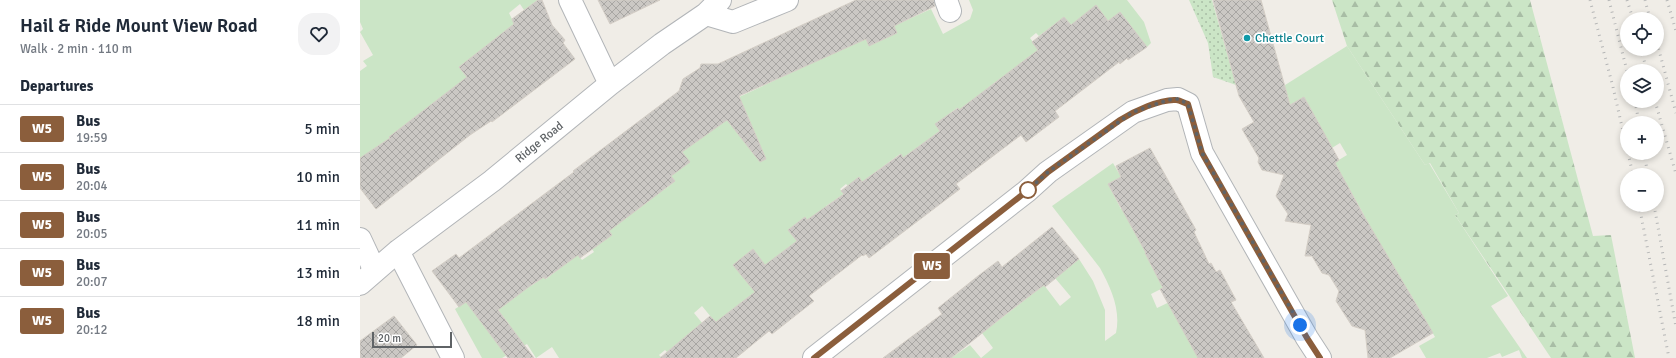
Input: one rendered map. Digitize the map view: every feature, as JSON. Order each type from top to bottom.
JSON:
[{"type":"street","points":[[570,0],[610,84]]},
{"type":"street","points":[[715,5],[733,22],[787,0]]},
{"type":"street","name":"Ridge Road","points":[[368,277],[398,251],[492,181],[610,84],[715,5]]},
{"type":"street","points":[[814,358],[1027,191],[1048,172],[1133,112],[1168,100],[1178,99],[1188,104],[1202,153],[1303,332],[1320,358]]},
{"type":"street","points":[[360,239],[368,277]]},
{"type":"street","points":[[398,251],[453,358]]},
{"type":"green space","points":[[360,0],[538,0],[524,10],[520,4],[509,13],[515,25],[459,67],[469,80],[461,82],[389,137],[390,139],[360,158],[360,71],[367,66],[363,61],[373,55],[360,32],[363,29],[360,22]]},
{"type":"green space","points":[[969,0],[1127,0],[1144,22],[1151,43],[1147,47],[1120,12],[1108,21],[1096,5],[1082,41],[1064,17],[1039,36],[1036,33],[1030,38],[1051,66],[1002,77],[989,87],[968,122],[957,108],[936,124],[940,131],[903,158],[900,154],[862,182],[859,177],[848,186],[846,184],[840,189],[844,194],[826,206],[837,220],[813,228],[805,217],[788,230],[797,241],[772,274],[752,250],[743,257],[755,292],[716,323],[702,306],[694,313],[707,329],[686,351],[679,342],[667,352],[665,350],[659,355],[661,357],[660,358],[559,358],[552,347],[536,358],[527,344],[502,358],[482,358],[455,309],[471,299],[510,325],[498,310],[516,266],[531,286],[544,277],[546,279],[559,269],[563,236],[582,260],[594,252],[592,249],[612,235],[596,214],[637,210],[649,201],[645,164],[664,190],[675,181],[671,176],[689,162],[678,146],[710,131],[727,120],[736,131],[750,122],[739,97],[866,38],[869,46],[897,33],[894,26],[931,9],[943,34],[970,19],[973,10]]},
{"type":"green space","points":[[1189,0],[1212,0],[1236,85],[1213,77],[1208,43]]},
{"type":"green space","points":[[1332,0],[1530,0],[1593,236],[1611,235],[1635,358],[1551,358],[1455,215],[1459,213],[1430,163],[1425,165],[1347,46]]},
{"type":"green space","points":[[1347,46],[1425,165],[1429,163],[1459,213],[1455,215],[1508,296],[1491,306],[1527,358],[1522,358],[1519,350],[1502,357],[1500,353],[1487,358],[1426,358],[1419,346],[1435,337],[1411,295],[1395,304],[1361,217],[1364,215],[1350,190],[1317,173],[1347,155],[1340,143],[1327,151],[1313,113],[1304,97],[1284,108],[1274,92]]},
{"type":"green space","points":[[1113,163],[1121,177],[1108,184],[1121,209],[1134,202],[1159,246],[1145,253],[1153,269],[1167,262],[1163,288],[1151,294],[1157,308],[1184,295],[1215,358],[981,358],[993,348],[982,333],[1044,285],[1060,306],[1071,297],[1055,278],[1079,259],[1093,281],[1105,310],[1105,341],[1116,333],[1117,316],[1114,299],[1100,268],[1052,206]]},
{"type":"green space","points":[[970,345],[981,358],[951,358]]},
{"type":"building","points":[[538,0],[542,0],[552,25],[565,40],[563,43],[575,59],[492,122],[491,121],[470,135],[376,209],[360,188],[360,158],[390,138],[389,137],[467,77],[459,67],[514,24],[512,19]]},
{"type":"building","points":[[598,0],[660,0],[610,24]]},
{"type":"building","points":[[856,0],[934,0],[935,6],[894,26],[897,33],[869,46],[866,39],[739,96],[766,159],[760,162],[727,120],[682,152],[690,162],[671,176],[675,181],[609,231],[612,235],[580,258],[578,255],[545,279],[544,277],[530,286],[498,310],[534,358],[508,358],[466,302],[459,307],[432,271],[456,254],[459,258],[574,172],[573,171],[679,91],[683,79],[700,68],[701,64],[718,64]]},
{"type":"building","points":[[1213,0],[1261,0],[1290,105],[1304,97],[1339,160],[1335,163],[1364,216],[1433,333],[1390,358],[1368,358],[1365,330],[1352,326],[1336,301],[1339,291],[1329,275],[1322,273],[1312,256],[1305,256],[1311,225],[1285,221],[1288,214],[1276,196],[1284,175],[1262,170],[1258,162],[1259,158],[1242,129],[1254,122],[1239,96]]},
{"type":"building","points":[[1096,5],[1108,21],[1120,12],[1147,47],[1128,60],[1127,58],[1120,64],[1119,62],[1055,111],[1059,117],[1026,142],[1021,135],[956,184],[960,189],[869,258],[866,254],[863,256],[862,255],[809,296],[814,301],[772,334],[769,331],[736,358],[660,358],[710,316],[716,322],[755,292],[733,265],[753,249],[765,265],[797,241],[788,230],[805,217],[807,220],[844,194],[841,191],[859,177],[862,182],[901,154],[903,158],[940,131],[935,124],[958,108],[959,110],[1038,50],[1032,42],[1064,17],[1071,25]]},
{"type":"building","points":[[1150,148],[1196,230],[1194,232],[1209,264],[1211,263],[1216,272],[1220,270],[1236,300],[1231,302],[1264,358],[1198,358],[1160,289],[1163,288],[1146,253],[1108,184],[1121,177],[1116,166]]},
{"type":"building","points":[[1052,227],[1079,259],[1045,287],[1044,285],[951,358],[883,358],[942,314],[938,308],[978,276],[998,261],[1002,267]]},
{"type":"building","points":[[394,316],[417,345],[401,358],[360,358],[360,341]]},
{"type":"railway","points":[[1590,0],[1620,118]]},
{"type":"railway","points":[[1609,0],[1625,64]]},
{"type":"railway","points":[[1627,0],[1631,12]]},
{"type":"railway","points":[[1645,0],[1648,12]]},
{"type":"railway","points":[[1667,0],[1676,31]]},
{"type":"railway","points":[[1643,56],[1645,64]]},
{"type":"railway","points":[[1661,56],[1676,113]]},
{"type":"railway","points":[[1636,108],[1638,116]]},
{"type":"railway","points":[[1657,108],[1676,174]]},
{"type":"railway","points":[[1630,160],[1631,168]]},
{"type":"railway","points":[[1645,160],[1647,168]]},
{"type":"railway","points":[[1640,212],[1669,358]]},
{"type":"railway","points":[[1655,212],[1676,327]]},
{"type":"bus line","name":"W5","points":[[814,358],[1027,191],[1048,172],[1120,120],[1133,112],[1168,100],[1178,99],[1188,104],[1202,153],[1307,338],[1320,358]]},
{"type":"place","name":"Chettle Court","points":[[1247,38]]},
{"type":"route","points":[[1028,190],[1027,191],[1048,172],[1133,112],[1168,100],[1178,99],[1188,104],[1202,153],[1300,325]]}]
